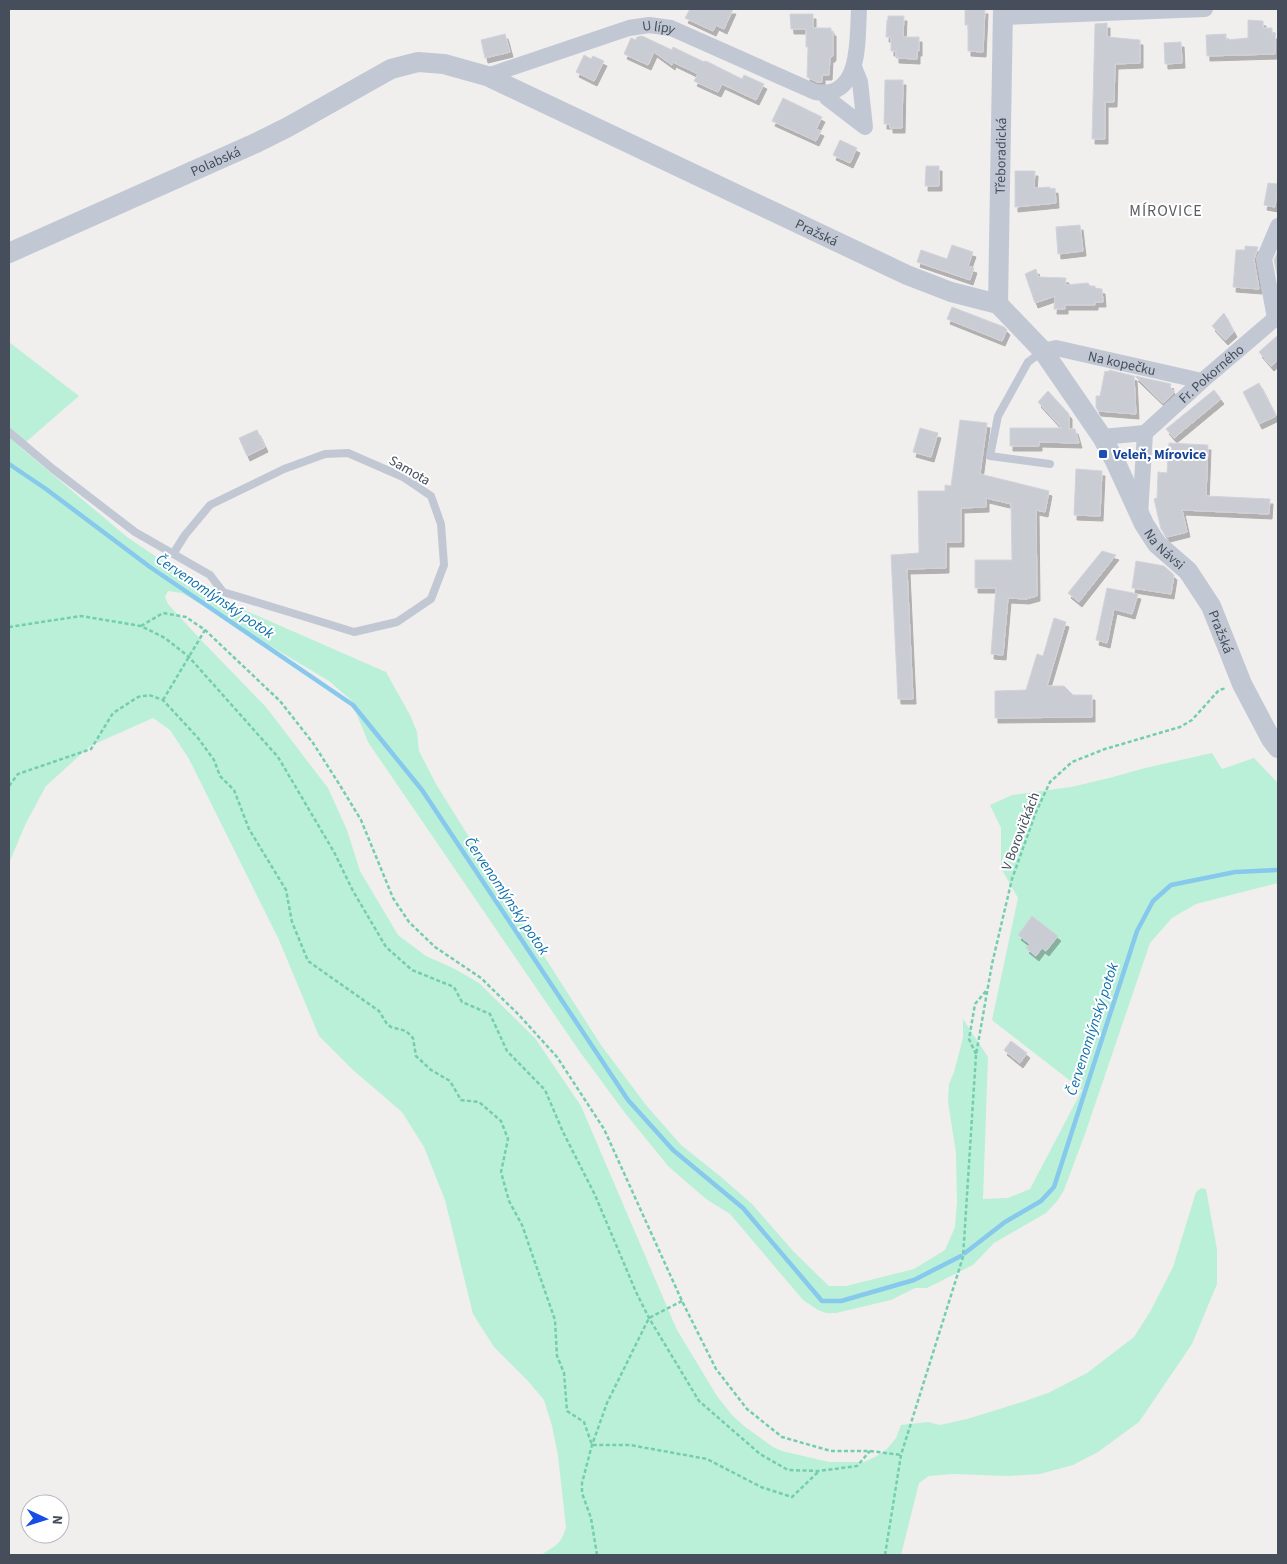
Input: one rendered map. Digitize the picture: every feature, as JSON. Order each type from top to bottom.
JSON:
[{"type":"street","name":"U lípy","points":[[487,76],[630,28],[649,26],[670,28],[815,92],[832,92],[842,86],[849,78],[854,67],[859,9]]},
{"type":"street","points":[[1003,13],[1205,9]]},
{"type":"street","name":"Třeboradická","points":[[998,304],[1003,13]]},
{"type":"street","name":"Polabská","points":[[9,253],[256,143],[391,69],[418,62],[444,64],[487,76]]},
{"type":"street","name":"U lípy","points":[[825,93],[827,98],[865,127],[860,82],[854,67]]},
{"type":"street","name":"Pražská","points":[[487,76],[907,275],[951,292],[998,304]]},
{"type":"street","points":[[1277,317],[1264,260],[1278,226]]},
{"type":"street","points":[[998,304],[1043,351],[1102,437],[1145,433]]},
{"type":"street","name":"Fr. Pokorného","points":[[1145,433],[1277,317]]},
{"type":"street","name":"Na kopečku","points":[[1043,351],[1056,348],[1202,381]]},
{"type":"street","name":"Na Návsi","points":[[1140,515],[1145,433]]},
{"type":"street","name":"Na Návsi","points":[[1102,437],[1140,515],[1157,544],[1195,580]]},
{"type":"street","name":"Pražská","points":[[1195,580],[1211,606],[1242,684],[1271,739],[1278,748]]},
{"type":"lane","points":[[1043,351],[1028,362],[998,416],[990,456],[1050,464]]},
{"type":"lane","name":"Samota","points":[[9,432],[53,469],[135,532],[173,554],[210,575],[223,592],[354,632],[397,622],[431,599],[444,565],[441,524],[431,496],[403,477],[348,453],[325,454],[284,469],[210,505],[185,535],[173,554]]},
{"type":"path","points":[[141,626],[163,613],[186,617],[205,630],[280,701],[313,743],[361,820],[393,898],[409,922],[435,947],[481,978],[519,1015],[557,1057],[604,1129],[682,1301],[716,1369],[747,1409],[782,1437],[831,1450],[870,1451],[900,1455]]},
{"type":"path","points":[[9,627],[81,616],[141,626],[165,638],[189,657],[278,757],[334,852],[353,891],[386,947],[412,970],[454,987],[462,1002],[490,1014],[507,1051],[545,1090],[563,1132],[595,1194],[636,1292],[649,1318],[699,1401],[760,1454],[788,1470],[819,1471],[857,1466],[870,1451]]},
{"type":"path","points":[[163,700],[205,630]]},
{"type":"path","name":"V Borovičkách","points":[[976,1055],[992,964],[1012,879],[1036,812],[1050,782],[1072,762],[1105,749],[1180,727],[1192,720],[1219,690],[1242,684]]},
{"type":"path","points":[[9,786],[18,774],[90,749],[113,713],[138,697],[149,695],[163,700],[198,738],[214,760],[220,776],[234,790],[249,829],[286,890],[292,922],[308,961],[379,1010],[387,1024],[391,1027],[406,1031],[413,1038],[416,1056],[432,1070],[450,1081],[461,1100],[479,1102],[501,1122],[508,1139],[501,1172],[509,1200],[522,1225],[555,1320],[557,1356],[564,1373],[567,1411],[584,1422],[592,1445]]},
{"type":"path","points":[[885,1555],[900,1455],[962,1257],[976,1055],[969,1039],[975,1004],[987,990]]},
{"type":"path","points":[[597,1555],[591,1518],[582,1493],[582,1484],[592,1445],[607,1403],[649,1318],[682,1301]]},
{"type":"path","points":[[592,1445],[630,1445],[707,1459],[761,1487],[792,1497],[819,1471]]},
{"type":"green space","points":[[9,342],[79,396],[20,447],[127,537],[219,599],[386,672],[410,715],[417,732],[419,751],[436,784],[601,1045],[646,1105],[681,1145],[752,1204],[794,1252],[829,1286],[846,1286],[914,1269],[945,1250],[955,1227],[957,1202],[956,1153],[948,1102],[949,1084],[963,1038],[963,1019],[988,1057],[983,1199],[1008,1198],[1030,1189],[1082,1090],[992,1020],[1018,898],[1001,868],[1001,828],[990,805],[1012,795],[1071,787],[1212,753],[1222,769],[1254,758],[1278,783],[1278,883],[1196,904],[1172,918],[1150,943],[1085,1134],[1064,1190],[1058,1200],[1046,1213],[994,1243],[973,1265],[927,1288],[915,1288],[891,1300],[836,1313],[826,1313],[803,1300],[730,1214],[706,1199],[668,1166],[625,1113],[580,1052],[368,742],[351,700],[329,681],[182,593],[168,591],[165,597],[168,604],[266,707],[328,788],[347,830],[360,871],[398,935],[426,956],[455,969],[479,983],[535,1038],[581,1106],[677,1330],[717,1396],[732,1415],[744,1426],[773,1447],[782,1451],[829,1462],[864,1462],[887,1449],[896,1438],[901,1425],[928,1422],[940,1425],[967,1419],[1048,1393],[1087,1373],[1134,1337],[1150,1312],[1173,1267],[1196,1192],[1201,1188],[1206,1189],[1217,1249],[1217,1284],[1192,1344],[1139,1422],[1098,1452],[1073,1465],[1040,1474],[1008,1476],[953,1474],[929,1476],[919,1483],[901,1555],[541,1555],[559,1542],[566,1527],[558,1456],[544,1400],[494,1347],[473,1314],[445,1200],[424,1147],[402,1112],[353,1070],[319,1036],[279,940],[189,759],[170,730],[153,718],[90,746],[46,786],[26,823],[9,863]]},
{"type":"building","points":[[690,9],[733,9],[724,29],[716,25],[713,31],[685,18]]},
{"type":"building","points":[[965,9],[985,9],[983,52],[968,51],[968,25],[965,25]]},
{"type":"building","points":[[790,14],[813,14],[813,28],[831,28],[831,31],[833,31],[833,55],[830,57],[829,75],[822,75],[822,82],[817,82],[807,77],[808,47],[806,47],[806,29],[791,29]]},
{"type":"building","points":[[888,16],[904,16],[903,37],[919,37],[917,59],[896,58],[896,51],[891,51],[891,37],[886,37]]},
{"type":"building","points":[[1248,20],[1263,21],[1263,28],[1272,28],[1272,34],[1275,34],[1275,54],[1207,56],[1206,35],[1226,34],[1226,40],[1248,38]]},
{"type":"building","points":[[1107,23],[1107,37],[1140,40],[1140,63],[1115,64],[1114,102],[1105,102],[1105,139],[1092,139],[1095,24]]},
{"type":"building","points":[[505,34],[510,52],[485,58],[481,40]]},
{"type":"building","points":[[642,36],[672,50],[673,47],[704,62],[708,62],[742,79],[744,75],[764,84],[756,100],[722,84],[718,92],[694,81],[698,74],[673,62],[672,65],[654,52],[648,65],[624,54],[631,38],[636,40],[637,37]]},
{"type":"building","points":[[1181,42],[1182,63],[1165,64],[1164,43]]},
{"type":"building","points":[[584,55],[591,59],[593,56],[604,61],[594,81],[576,72]]},
{"type":"building","points":[[885,80],[903,80],[902,128],[890,128],[890,124],[884,124]]},
{"type":"building","points":[[783,98],[822,117],[816,129],[821,131],[816,141],[772,121]]},
{"type":"building","points":[[840,140],[857,148],[850,163],[833,155]]},
{"type":"building","points":[[926,166],[939,166],[939,186],[925,186]]},
{"type":"building","points":[[1015,171],[1035,171],[1034,188],[1055,188],[1056,203],[1015,207]]},
{"type":"building","points":[[1268,183],[1278,184],[1275,207],[1264,205]]},
{"type":"building","points":[[1080,225],[1083,251],[1058,254],[1056,227]]},
{"type":"building","points":[[952,245],[973,252],[968,266],[974,268],[970,280],[917,262],[921,250],[947,259]]},
{"type":"building","points":[[1245,246],[1258,247],[1254,260],[1259,289],[1233,287],[1236,250],[1245,250]]},
{"type":"building","points":[[1278,251],[1278,279],[1274,260]]},
{"type":"building","points":[[1036,269],[1038,277],[1066,278],[1065,285],[1088,283],[1090,286],[1102,289],[1103,302],[1095,302],[1095,305],[1065,305],[1065,309],[1054,309],[1055,296],[1035,303],[1025,274]]},
{"type":"building","points":[[952,307],[1004,327],[1007,330],[1002,341],[947,319]]},
{"type":"building","points":[[1224,313],[1234,332],[1225,340],[1212,326]]},
{"type":"building","points":[[1278,335],[1278,360],[1271,366],[1259,352]]},
{"type":"building","points":[[1109,370],[1134,376],[1136,414],[1098,411],[1096,396],[1100,396],[1105,371],[1109,372]]},
{"type":"building","points":[[1135,376],[1171,384],[1170,387],[1175,392],[1163,403]]},
{"type":"building","points":[[1259,383],[1276,416],[1259,424],[1243,392]]},
{"type":"building","points":[[1214,390],[1221,399],[1174,438],[1166,429]]},
{"type":"building","points":[[1048,391],[1069,414],[1069,429],[1075,429],[1079,443],[1039,442],[1039,446],[1010,446],[1010,428],[1062,428],[1038,402]]},
{"type":"building","points":[[960,420],[987,423],[980,474],[1049,491],[1045,512],[1036,510],[1037,596],[1026,599],[1008,598],[1003,655],[991,654],[996,588],[975,588],[975,560],[1012,560],[1011,504],[986,498],[986,507],[961,508],[961,542],[946,542],[946,568],[907,569],[913,699],[898,699],[891,555],[919,553],[918,491],[945,491],[945,485],[951,486]]},
{"type":"building","points":[[920,428],[938,433],[931,457],[913,452]]},
{"type":"building","points":[[257,430],[265,447],[247,456],[239,438]]},
{"type":"building","points":[[1169,443],[1208,445],[1206,496],[1270,499],[1269,514],[1182,510],[1187,532],[1167,537],[1161,529],[1154,499],[1157,498],[1158,472],[1167,473]]},
{"type":"building","points":[[1076,469],[1102,471],[1100,516],[1074,515]]},
{"type":"building","points":[[1102,551],[1116,555],[1079,602],[1068,593]]},
{"type":"building","points":[[1136,561],[1164,566],[1174,575],[1171,594],[1132,588]]},
{"type":"building","points":[[1107,588],[1138,594],[1132,614],[1114,609],[1107,643],[1096,640]]},
{"type":"building","points":[[1054,618],[1066,622],[1047,686],[1064,686],[1073,695],[1092,695],[1092,717],[995,718],[995,691],[1026,690],[1037,654],[1043,656]]},
{"type":"building","points":[[1032,916],[1058,936],[1046,951],[1042,948],[1036,956],[1026,948],[1030,944],[1018,935]]},
{"type":"building","points":[[1011,1041],[1027,1053],[1020,1063],[1004,1050]]},
{"type":"waterway","name":"Červenomlýnský potok","points":[[9,464],[46,489],[150,567],[353,705],[422,790],[628,1100],[673,1150],[743,1208],[822,1301],[841,1301],[914,1280],[961,1256]]},
{"type":"waterway","name":"Červenomlýnský potok","points":[[965,1253],[1005,1222],[1041,1201],[1054,1187],[1137,931],[1153,901],[1171,885],[1235,872],[1278,870]]},
{"type":"place","name":"Veleň, Mírovice","points":[[1103,454]]},
{"type":"district","name":"MÍROVICE","points":[[1166,210]]}]
